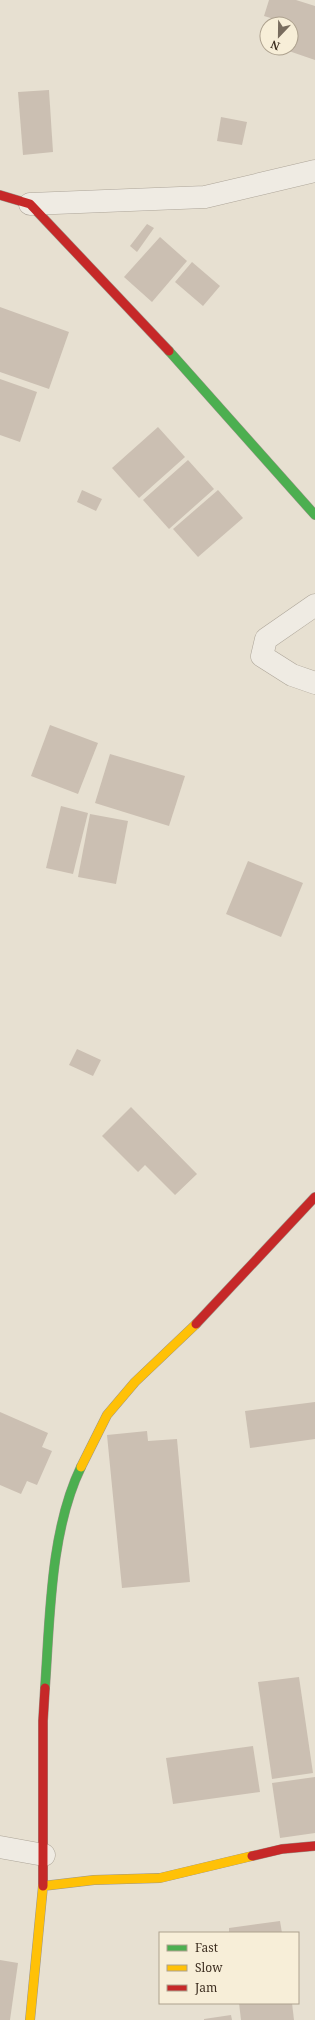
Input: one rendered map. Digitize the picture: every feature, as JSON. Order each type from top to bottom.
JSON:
[{"type":"street","points":[[0,195],[30,204],[205,198],[315,171]]},
{"type":"street","points":[[30,204],[147,326],[315,515]]},
{"type":"street","points":[[315,605],[266,639],[262,656],[292,675],[315,683]]},
{"type":"street","points":[[30,2020],[43,1886],[43,1721],[52,1592],[64,1512],[78,1474],[107,1415],[135,1382],[187,1334],[315,1197]]},
{"type":"street","points":[[43,1886],[94,1880],[160,1878],[282,1849],[315,1846]]},
{"type":"street","points":[[0,1847],[44,1855]]},
{"type":"building","points":[[269,0],[296,0],[315,6],[315,60],[299,55],[299,16],[264,16]]},
{"type":"building","points":[[49,90],[53,152],[23,155],[18,92]]},
{"type":"building","points":[[221,117],[247,122],[242,145],[217,141]]},
{"type":"building","points":[[147,224],[154,228],[137,252],[130,246]]},
{"type":"building","points":[[160,237],[187,261],[152,302],[124,277]]},
{"type":"building","points":[[192,262],[220,286],[203,306],[175,282]]},
{"type":"building","points":[[0,307],[69,332],[49,389],[0,372]]},
{"type":"building","points":[[0,379],[37,392],[20,442],[0,435]]},
{"type":"building","points":[[158,427],[185,457],[139,498],[112,468]]},
{"type":"building","points":[[188,460],[214,489],[169,529],[143,500]]},
{"type":"building","points":[[82,490],[102,499],[96,511],[77,502]]},
{"type":"building","points":[[218,490],[243,518],[198,557],[173,529]]},
{"type":"building","points":[[50,725],[98,743],[78,794],[31,776]]},
{"type":"building","points":[[110,754],[185,776],[169,826],[95,803]]},
{"type":"building","points":[[61,806],[88,813],[73,874],[46,868]]},
{"type":"building","points":[[90,814],[128,821],[116,884],[78,877]]},
{"type":"building","points":[[248,861],[303,883],[281,937],[226,914]]},
{"type":"building","points":[[77,1049],[101,1060],[93,1076],[69,1065]]},
{"type":"building","points":[[131,1107],[197,1174],[175,1195],[145,1165],[138,1172],[102,1136]]},
{"type":"building","points":[[315,1402],[315,1439],[250,1448],[245,1411]]},
{"type":"building","points":[[0,1412],[48,1433],[42,1447],[52,1451],[37,1485],[27,1481],[21,1494],[0,1485]]},
{"type":"building","points":[[147,1431],[148,1441],[177,1439],[190,1582],[122,1588],[107,1435]]},
{"type":"building","points":[[299,1677],[313,1773],[272,1779],[258,1682]]},
{"type":"building","points":[[253,1746],[260,1792],[173,1804],[166,1758]]},
{"type":"building","points":[[315,1777],[315,1833],[280,1838],[272,1783]]},
{"type":"building","points":[[280,1921],[282,1932],[229,1932],[229,1928]]},
{"type":"building","points":[[0,1960],[18,1963],[10,2020],[0,2020]]},
{"type":"building","points":[[239,2004],[292,2004],[294,2020],[241,2020]]},
{"type":"building","points":[[231,2015],[232,2020],[204,2020],[204,2019]]},
{"type":"traffic: fast","points":[[169,351],[315,515]]},
{"type":"traffic: fast","points":[[45,1688],[50,1604],[57,1547],[71,1492],[81,1467]]},
{"type":"traffic: slow","points":[[81,1467],[107,1415],[135,1382],[196,1324]]},
{"type":"traffic: slow","points":[[30,2020],[43,1886],[94,1880],[160,1878],[252,1856]]},
{"type":"traffic: jam","points":[[0,195],[30,204],[169,351]]},
{"type":"traffic: jam","points":[[196,1324],[315,1197]]},
{"type":"traffic: jam","points":[[43,1886],[43,1721],[45,1688]]},
{"type":"traffic: jam","points":[[252,1856],[282,1849],[315,1846]]}]
